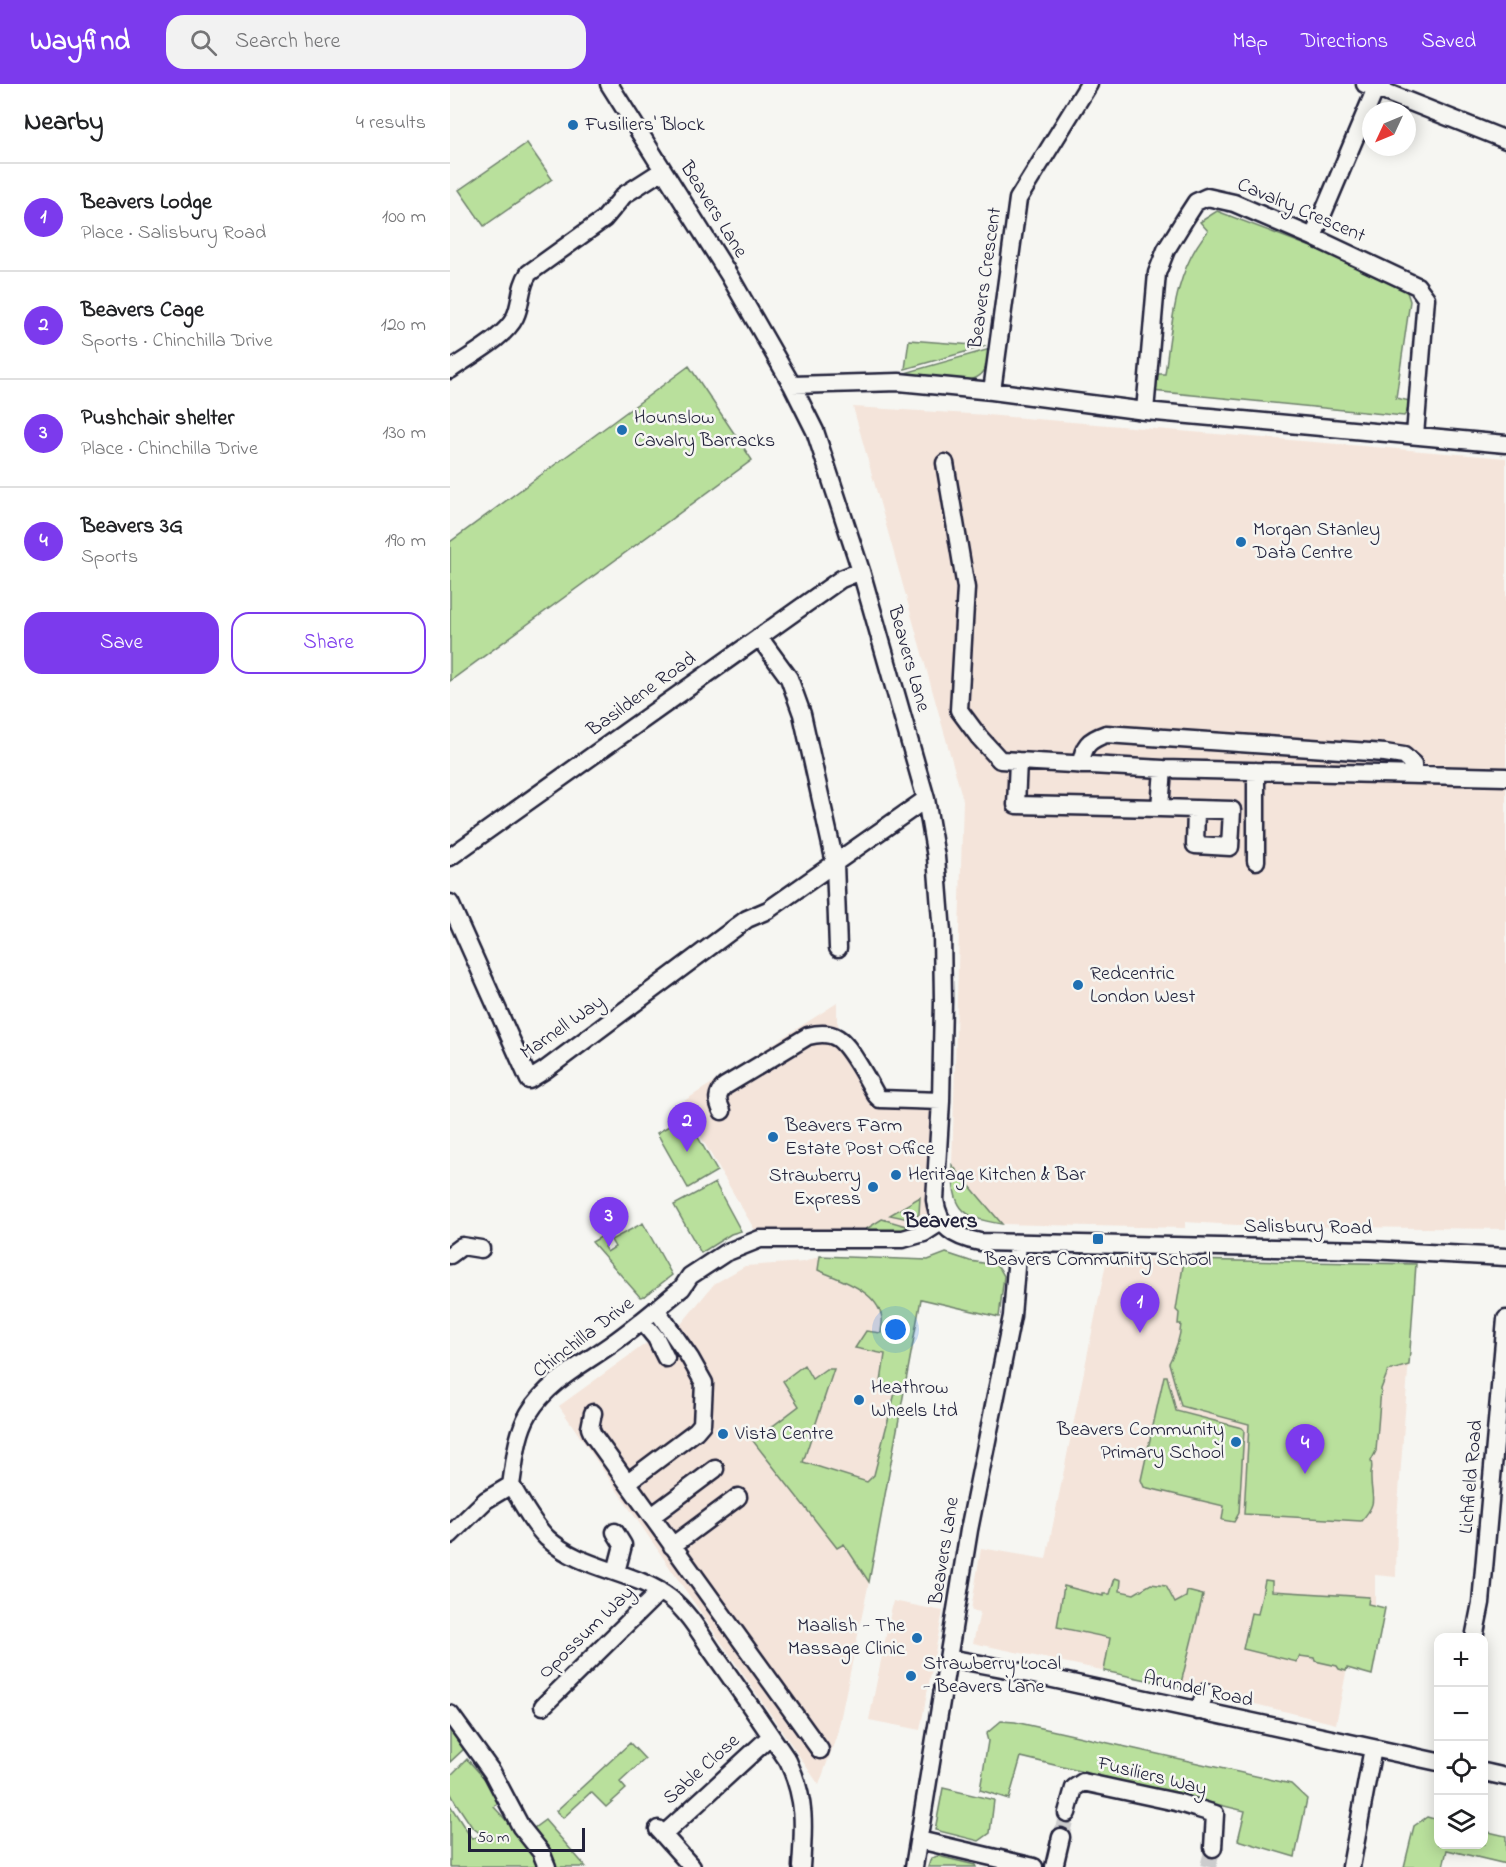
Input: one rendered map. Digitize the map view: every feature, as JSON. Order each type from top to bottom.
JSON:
[{"type":"street","name":"Beavers Lane","points":[[609,84],[729,275],[792,385],[815,431],[861,571],[926,799],[936,857],[942,933],[940,1101],[935,1200],[936,1211],[941,1222]]},
{"type":"street","name":"Beavers Crescent","points":[[992,391],[1018,199],[1089,84]]},
{"type":"street","points":[[1313,237],[1370,86],[1506,140]]},
{"type":"street","points":[[450,370],[507,329],[516,316],[523,283],[529,273],[604,219],[624,195],[663,170]]},
{"type":"street","name":"Cavalry Crescent","points":[[1145,411],[1157,273],[1166,250],[1196,202],[1207,197],[1221,199],[1313,237],[1417,286],[1426,298],[1415,435]]},
{"type":"street","points":[[792,385],[899,382],[992,391],[1145,411],[1506,444]]},
{"type":"street","points":[[945,463],[966,588],[959,710],[1000,760],[1163,769],[1506,777]]},
{"type":"street","name":"Basildene Road","points":[[450,857],[841,579],[861,571]]},
{"type":"street","points":[[759,637],[794,687],[802,714],[835,863],[838,948]]},
{"type":"street","points":[[1081,765],[1082,753],[1091,740],[1106,734],[1385,753],[1404,756],[1413,764],[1413,774]]},
{"type":"street","points":[[1018,761],[1016,806],[1196,809]]},
{"type":"street","points":[[1160,808],[1163,769]]},
{"type":"street","points":[[1256,771],[1256,861]]},
{"type":"street","points":[[835,863],[926,799]]},
{"type":"street","name":"Marnell Way","points":[[450,903],[529,1080],[747,920],[768,910],[835,863]]},
{"type":"street","points":[[722,1111],[717,1100],[718,1093],[725,1086],[808,1036],[820,1033],[831,1035],[844,1042],[880,1099],[940,1101]]},
{"type":"street","points":[[941,1222],[959,1237],[980,1242],[1018,1243]]},
{"type":"street","name":"Chinchilla Drive","points":[[511,1485],[518,1441],[528,1414],[546,1391],[642,1321],[682,1288],[690,1276],[725,1253],[782,1231],[903,1239],[924,1233],[941,1222]]},
{"type":"street","name":"Beavers Lane","points":[[914,1867],[969,1530],[1012,1316],[1018,1243]]},
{"type":"street","name":"Salisbury Road","points":[[1018,1243],[1379,1250],[1506,1257]]},
{"type":"street","points":[[450,1255],[462,1246],[481,1249]]},
{"type":"street","points":[[628,1482],[696,1431],[702,1424],[704,1383],[656,1309]]},
{"type":"street","name":"Lichfield Road","points":[[1475,1633],[1481,1603],[1506,1319]]},
{"type":"street","points":[[642,1321],[656,1338],[663,1360],[682,1347]]},
{"type":"street","points":[[593,1413],[590,1428],[593,1434],[672,1546],[699,1580],[720,1614],[820,1750]]},
{"type":"street","points":[[652,1516],[715,1469]]},
{"type":"street","points":[[450,1535],[486,1500],[511,1485],[547,1538],[567,1552],[590,1563],[660,1591],[681,1608],[788,1761],[797,1782],[803,1819],[801,1867]]},
{"type":"street","points":[[672,1546],[738,1497]]},
{"type":"street","points":[[615,1532],[623,1545],[616,1572]]},
{"type":"street","name":"Opossum Way","points":[[543,1706],[660,1591]]},
{"type":"street","name":"Arundel Road","points":[[949,1658],[1434,1761]]},
{"type":"street","points":[[1198,1711],[1206,1692]]},
{"type":"street","points":[[450,1714],[492,1772],[521,1827],[541,1852],[547,1867]]},
{"type":"street","name":"Sable Close","points":[[692,1867],[660,1832],[771,1736]]},
{"type":"street","points":[[1351,1867],[1373,1748]]},
{"type":"street","points":[[1488,1773],[1506,1777]]},
{"type":"street","name":"Fusiliers Way","points":[[1067,1813],[1074,1788],[1083,1782],[1176,1802],[1215,1814],[1213,1848]]},
{"type":"street","points":[[1054,1867],[1061,1837]]},
{"type":"street","points":[[918,1840],[1034,1867]]},
{"type":"shaded area","points":[[853,407],[987,415],[1506,458],[1506,1229],[1255,1226],[1185,1222],[1185,1228],[1002,1224],[952,1165],[963,800]]},
{"type":"shaded area","points":[[837,1003],[837,1021],[844,1042],[876,1095],[941,1101],[931,1230],[760,1239],[681,1103]]},
{"type":"shaded area","points":[[820,1256],[818,1270],[864,1291],[875,1303],[882,1318],[881,1333],[885,1354],[880,1388],[895,1393],[874,1475],[867,1482],[821,1467],[844,1544],[869,1582],[837,1735],[819,1785],[559,1406],[648,1342],[682,1323],[714,1284],[745,1266],[804,1262]]},
{"type":"shaded area","name":"Beavers Community Primary School","points":[[1107,1258],[1416,1264],[1397,1519],[1396,1577],[1375,1575],[1375,1605],[1385,1608],[1372,1675],[1347,1668],[1336,1724],[1206,1692],[973,1643],[980,1612],[971,1610],[981,1548],[1046,1559]]},
{"type":"shaded area","points":[[893,1601],[943,1611],[920,1730],[869,1720]]},
{"type":"green space","points":[[527,143],[552,179],[484,226],[459,190]]},
{"type":"green space","points":[[1217,211],[1387,276],[1406,289],[1410,301],[1396,398],[1410,401],[1404,416],[1152,391],[1151,374],[1165,374],[1176,299],[1181,281],[1188,263],[1208,231],[1200,222]]},
{"type":"green space","points":[[909,340],[986,346],[905,369]]},
{"type":"green space","points":[[990,349],[984,372],[971,380],[905,373]]},
{"type":"green space","points":[[689,366],[752,460],[450,681],[450,542]]},
{"type":"green space","points":[[686,1116],[717,1171],[688,1188],[657,1133]]},
{"type":"green space","points":[[952,1165],[1002,1224],[976,1218],[961,1208],[954,1191]]},
{"type":"green space","points":[[715,1183],[741,1231],[731,1234],[701,1253],[674,1205]]},
{"type":"green space","points":[[920,1197],[919,1214],[913,1220],[890,1215]]},
{"type":"green space","points":[[882,1219],[910,1227],[899,1231],[863,1231]]},
{"type":"green space","points":[[643,1223],[672,1275],[645,1296],[640,1297],[592,1242],[604,1235],[607,1242],[604,1247],[607,1252],[615,1247],[611,1240]]},
{"type":"green space","points":[[946,1253],[970,1261],[996,1265],[1000,1269],[1004,1276],[999,1317],[921,1299],[869,1582],[844,1544],[837,1548],[753,1441],[799,1406],[783,1381],[804,1365],[812,1379],[826,1369],[834,1369],[803,1462],[867,1482],[874,1475],[895,1393],[880,1389],[885,1354],[855,1348],[866,1331],[881,1333],[882,1318],[879,1308],[865,1293],[847,1282],[818,1270],[820,1256],[928,1260]]},
{"type":"green space","points":[[1184,1260],[1416,1264],[1409,1365],[1388,1371],[1381,1389],[1376,1451],[1371,1461],[1373,1499],[1367,1514],[1361,1521],[1244,1514],[1249,1424],[1181,1406],[1169,1363],[1174,1354],[1181,1324],[1178,1324],[1179,1313],[1176,1310]]},
{"type":"green space","points":[[1164,1376],[1167,1376],[1176,1411],[1244,1430],[1239,1513],[1234,1522],[1222,1520],[1224,1506],[1144,1487],[1141,1480]]},
{"type":"green space","points":[[1115,1578],[1121,1580],[1120,1591],[1134,1594],[1151,1584],[1166,1586],[1175,1603],[1186,1597],[1187,1591],[1203,1595],[1180,1687],[1104,1671],[1110,1638],[1057,1627],[1064,1586],[1103,1596],[1103,1594],[1110,1594]]},
{"type":"green space","points":[[1265,1580],[1272,1581],[1272,1591],[1369,1597],[1368,1604],[1385,1608],[1372,1675],[1347,1668],[1346,1671],[1339,1669],[1337,1666],[1315,1661],[1314,1658],[1300,1656],[1297,1662],[1243,1649],[1251,1613],[1258,1614]]},
{"type":"green space","points":[[450,1720],[466,1747],[450,1762]]},
{"type":"green space","points":[[1001,1721],[1015,1722],[1291,1784],[1307,1799],[1295,1857],[1238,1840],[1245,1811],[1021,1757],[1009,1799],[980,1790],[988,1741],[986,1734]]},
{"type":"green space","points":[[630,1743],[645,1759],[620,1782],[626,1789],[606,1807],[591,1792],[563,1818],[556,1811]]},
{"type":"green space","points":[[467,1759],[502,1798],[494,1807],[523,1839],[541,1867],[450,1867],[450,1805],[472,1839],[482,1835],[472,1827],[450,1792],[450,1776]]},
{"type":"green space","points":[[943,1788],[994,1800],[990,1833],[979,1841],[935,1830]]},
{"type":"green space","points":[[1427,1817],[1434,1819],[1434,1849],[1488,1849],[1488,1832],[1506,1836],[1506,1864],[1447,1850],[1443,1867],[1404,1867],[1414,1826]]},
{"type":"green space","points":[[545,1820],[586,1867],[551,1867],[530,1831]]},
{"type":"green space","points":[[938,1856],[976,1867],[928,1867],[931,1858]]},
{"type":"tunnel","points":[[1061,1837],[1067,1813]]},
{"type":"tunnel","points":[[1208,1867],[1213,1848]]},
{"type":"place","name":"Fusiliers' Block","points":[[573,125]]},
{"type":"place","name":"Hounslow Cavalry Barracks","points":[[622,430]]},
{"type":"place","name":"Morgan Stanley Data Centre","points":[[1241,542]]},
{"type":"place","name":"Redcentric London West","points":[[1078,985]]},
{"type":"place","name":"Beavers Farm Estate Post Office","points":[[773,1137]]},
{"type":"place","name":"Beavers Cage","points":[[687,1152]]},
{"type":"place","name":"Heritage Kitchen & Bar","points":[[896,1175]]},
{"type":"place","name":"Strawberry Express","points":[[873,1187]]},
{"type":"place","name":"Beavers Community School","points":[[1098,1239]]},
{"type":"place","name":"Pushchair shelter","points":[[609,1247]]},
{"type":"place","name":"Beavers Lodge","points":[[1140,1333]]},
{"type":"place","name":"Heathrow Wheels Ltd","points":[[859,1400]]},
{"type":"place","name":"Vista Centre","points":[[723,1434]]},
{"type":"place","name":"Beavers Community Primary School","points":[[1236,1442]]},
{"type":"place","name":"Beavers 3G","points":[[1305,1474]]},
{"type":"place","name":"Maalish - The Massage Clinic","points":[[917,1638]]},
{"type":"place","name":"Strawberry Local - Beavers Lane","points":[[911,1676]]},
{"type":"district","name":"Beavers","points":[[941,1222]]}]
